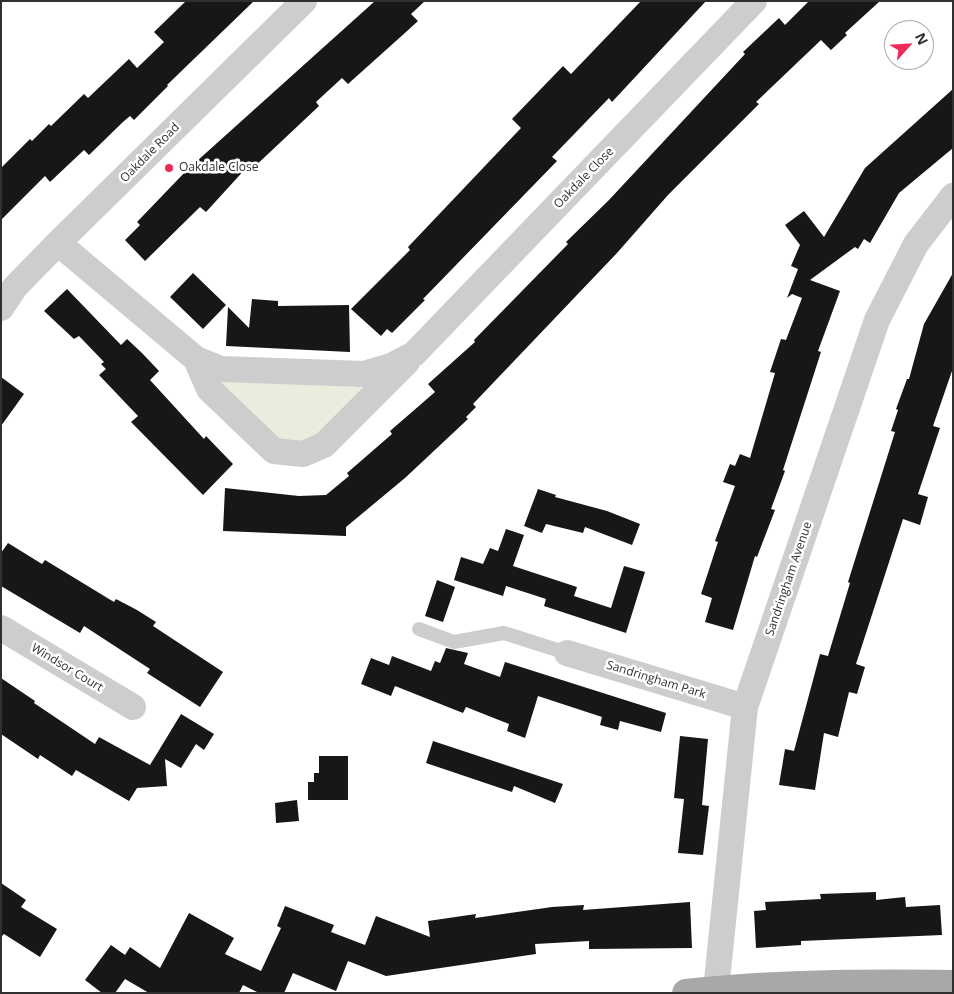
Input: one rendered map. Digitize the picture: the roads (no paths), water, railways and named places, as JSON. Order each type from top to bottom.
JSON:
[{"type":"main road","points":[[686,993],[716,990],[890,984],[953,984]]},
{"type":"street","name":"Oakdale Road","points":[[1,308],[15,287],[58,243],[304,1]]},
{"type":"street","name":"Oakdale Close","points":[[196,359],[209,389],[274,451],[303,454],[324,445],[754,1]]},
{"type":"street","name":"Sandringham Avenue","points":[[716,990],[745,708],[877,320],[916,244],[953,196]]},
{"type":"street","name":"Oakdale Close","points":[[58,243],[196,359],[221,369],[364,374],[391,366],[414,354]]},
{"type":"street","name":"Windsor Court","points":[[1,628],[133,707]]},
{"type":"street","name":"Sandringham Park","points":[[568,653],[745,708]]},
{"type":"lane","points":[[419,629],[454,642],[504,633],[568,653]]},
{"type":"place","name":"Oakdale Close","points":[[169,168]]}]
